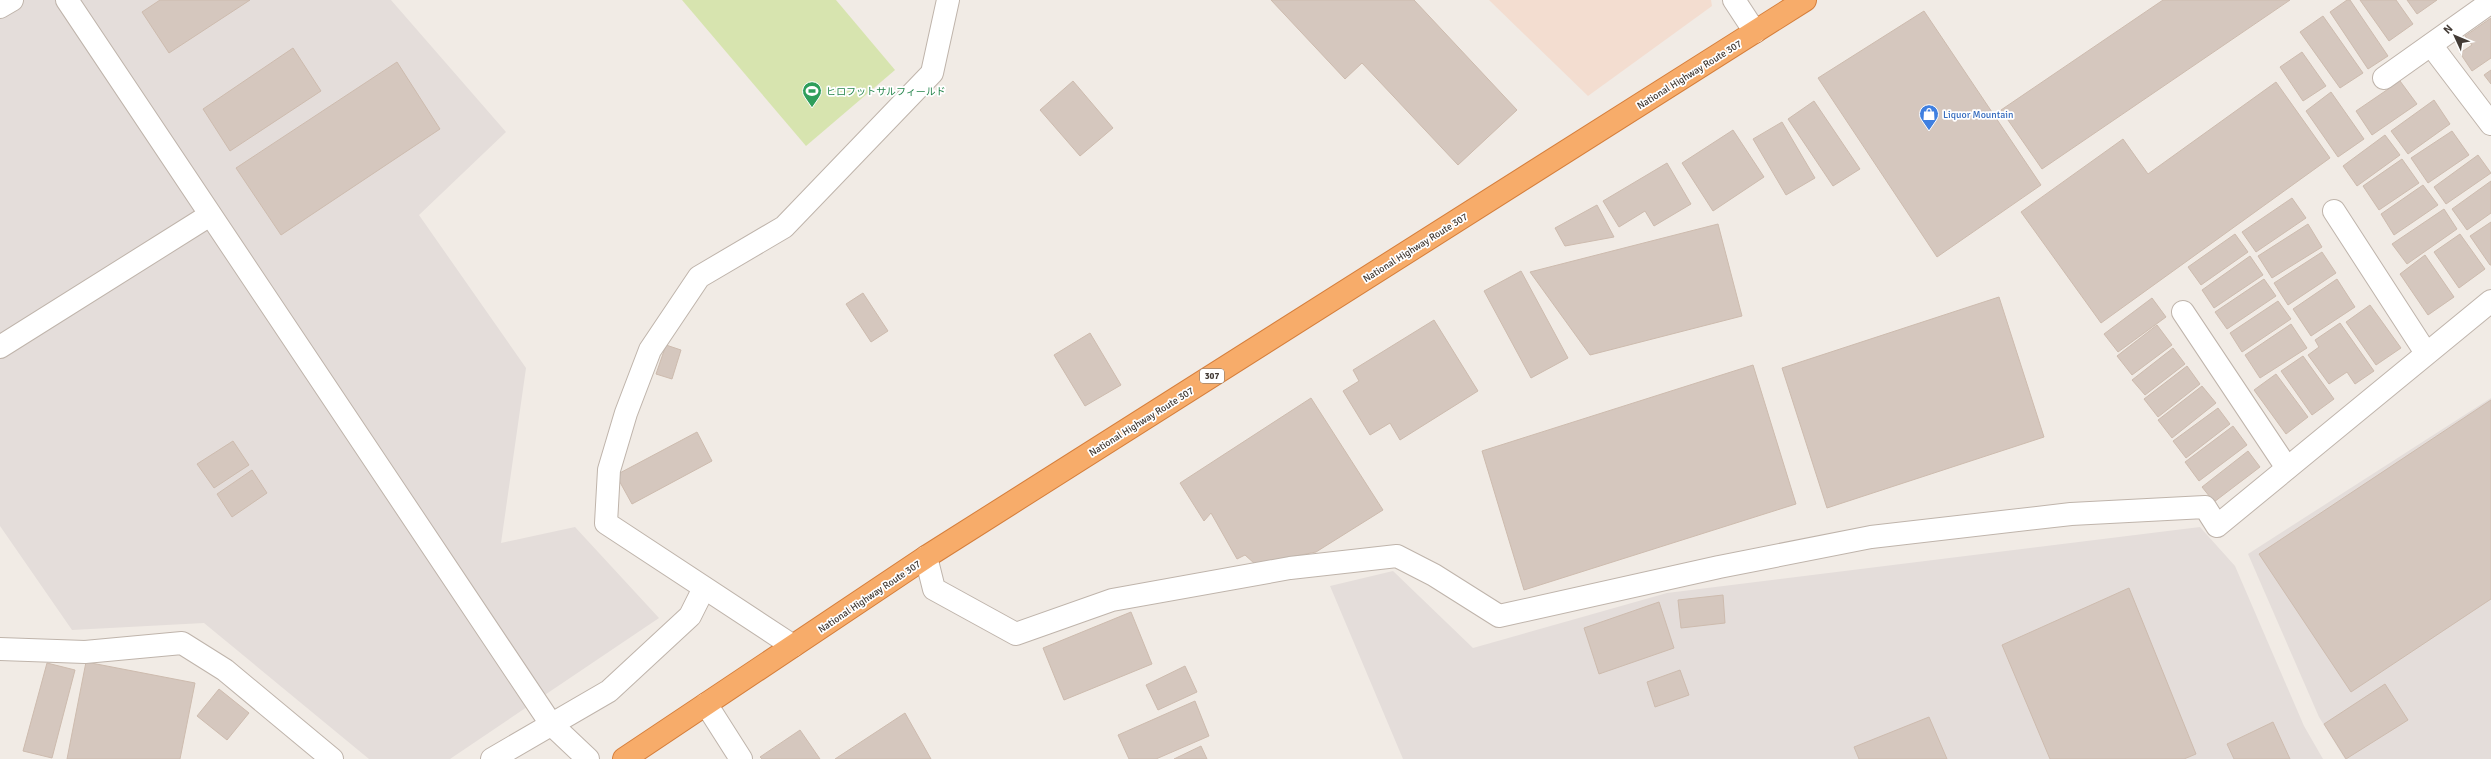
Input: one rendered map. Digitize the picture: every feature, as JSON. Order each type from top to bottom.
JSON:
[{"type":"highway","name":"National Highway Route 307","points":[[624,759],[926,557],[1805,0]]},
{"type":"street","points":[[0,7],[12,0]]},
{"type":"street","points":[[67,0],[551,724],[588,759]]},
{"type":"street","points":[[793,646],[606,523],[609,470],[626,413],[650,350],[699,276],[784,227],[932,73],[948,0]]},
{"type":"street","points":[[1734,0],[1755,32]]},
{"type":"street","points":[[2384,78],[2491,2]]},
{"type":"street","points":[[2431,45],[2491,124]]},
{"type":"street","points":[[2334,211],[2426,352]]},
{"type":"street","points":[[0,347],[210,215]]},
{"type":"street","points":[[926,557],[934,589],[1016,634],[1112,600],[1290,568],[1397,556],[1434,575],[1499,616],[1719,567],[1871,537],[2070,514],[2205,507],[2217,526],[2426,352],[2491,301]]},
{"type":"street","points":[[2182,312],[2287,468]]},
{"type":"street","points":[[492,759],[609,692],[690,616],[704,588]]},
{"type":"street","points":[[0,649],[85,652],[182,643],[225,670],[332,759]]},
{"type":"street","points":[[706,704],[741,759]]},
{"type":"shaded area","points":[[0,0],[391,0],[506,132],[419,215],[526,368],[501,543],[575,527],[659,618],[450,759],[369,759],[204,623],[72,630],[0,526]]},
{"type":"shaded area","points":[[1489,0],[1711,0],[1712,6],[1588,96]]},
{"type":"shaded area","points":[[2491,398],[2491,759],[2345,759],[2319,717],[2248,554]]},
{"type":"shaded area","points":[[2200,527],[2235,566],[2304,726],[2323,759],[1403,759],[1330,586],[1393,571],[1473,648],[1667,593]]},
{"type":"green space","name":"ヒロフットサルフィールド","points":[[682,0],[836,0],[895,70],[806,146]]},
{"type":"building","points":[[160,0],[250,0],[169,53],[142,12]]},
{"type":"building","points":[[1271,0],[1414,0],[1517,110],[1458,165],[1362,63],[1345,79]]},
{"type":"building","points":[[2163,0],[2290,0],[2042,169],[2001,110]]},
{"type":"building","points":[[2347,0],[2350,0],[2388,56],[2368,69],[2330,12]]},
{"type":"building","points":[[2360,0],[2396,0],[2413,24],[2389,41]]},
{"type":"building","points":[[2407,0],[2437,0],[2417,14]]},
{"type":"building","name":"Liquor Mountain","points":[[1924,11],[2041,185],[1937,257],[1818,78]]},
{"type":"building","points":[[2323,16],[2363,73],[2340,88],[2300,32]]},
{"type":"building","points":[[2491,18],[2491,58],[2472,71],[2460,53],[2472,45],[2465,36]]},
{"type":"building","points":[[293,48],[321,91],[230,151],[203,109]]},
{"type":"building","points":[[2302,52],[2326,86],[2303,101],[2280,67]]},
{"type":"building","points":[[397,62],[440,129],[281,235],[236,168]]},
{"type":"building","points":[[2491,70],[2491,84],[2484,75]]},
{"type":"building","points":[[1073,81],[1113,128],[1080,156],[1040,110]]},
{"type":"building","points":[[2400,81],[2417,104],[2372,135],[2356,111]]},
{"type":"building","points":[[2276,82],[2330,158],[2101,323],[2021,212],[2123,139],[2148,174]]},
{"type":"building","points":[[2331,92],[2364,139],[2338,157],[2306,111]]},
{"type":"building","points":[[2434,100],[2450,124],[2408,154],[2391,131]]},
{"type":"building","points":[[1814,101],[1860,169],[1833,186],[1788,119]]},
{"type":"building","points":[[1782,122],[1815,178],[1786,195],[1753,139]]},
{"type":"building","points":[[1733,130],[1764,177],[1713,211],[1682,163]]},
{"type":"building","points":[[2452,131],[2469,155],[2428,183],[2411,158]]},
{"type":"building","points":[[2385,135],[2400,155],[2357,186],[2343,166]]},
{"type":"building","points":[[2478,155],[2491,173],[2446,204],[2434,187]]},
{"type":"building","points":[[2402,159],[2419,183],[2379,210],[2363,186]]},
{"type":"building","points":[[1667,163],[1691,204],[1654,226],[1645,211],[1619,227],[1603,201]]},
{"type":"building","points":[[2491,181],[2491,213],[2467,230],[2452,209]]},
{"type":"building","points":[[2423,185],[2438,205],[2394,235],[2381,214]]},
{"type":"building","points":[[2292,198],[2306,218],[2256,252],[2242,232]]},
{"type":"building","points":[[1597,205],[1614,237],[1565,246],[1555,228]]},
{"type":"building","points":[[2444,209],[2457,229],[2407,264],[2392,244]]},
{"type":"building","points":[[2491,222],[2491,265],[2490,265],[2470,236]]},
{"type":"building","points":[[1718,224],[1742,316],[1590,355],[1530,272]]},
{"type":"building","points":[[2308,224],[2322,247],[2272,278],[2258,256]]},
{"type":"building","points":[[2235,234],[2248,252],[2201,285],[2188,267]]},
{"type":"building","points":[[2460,234],[2485,269],[2459,288],[2434,252]]},
{"type":"building","points":[[2322,252],[2336,273],[2288,305],[2274,283]]},
{"type":"building","points":[[2425,255],[2454,297],[2428,315],[2400,274]]},
{"type":"building","points":[[2250,256],[2263,275],[2214,308],[2202,290]]},
{"type":"building","points":[[1521,271],[1568,358],[1531,378],[1484,291]]},
{"type":"building","points":[[2264,279],[2276,296],[2227,329],[2215,312]]},
{"type":"building","points":[[2337,279],[2355,307],[2311,336],[2293,309]]},
{"type":"building","points":[[863,293],[888,331],[871,342],[846,304]]},
{"type":"building","points":[[1999,297],[2044,437],[1827,508],[1782,368]]},
{"type":"building","points":[[2152,298],[2166,317],[2118,352],[2104,334]]},
{"type":"building","points":[[2278,301],[2291,319],[2242,352],[2230,333]]},
{"type":"building","points":[[2370,305],[2401,348],[2376,365],[2346,322]]},
{"type":"building","points":[[1434,320],[1478,391],[1400,440],[1390,423],[1370,435],[1343,391],[1359,381],[1353,370]]},
{"type":"building","points":[[2340,323],[2374,371],[2355,384],[2347,372],[2329,384],[2308,355],[2319,347],[2315,340]]},
{"type":"building","points":[[2291,324],[2307,348],[2260,378],[2245,355]]},
{"type":"building","points":[[2157,325],[2172,345],[2132,375],[2117,356]]},
{"type":"building","points":[[1090,333],[1121,385],[1085,406],[1054,355]]},
{"type":"building","points":[[666,345],[681,350],[672,379],[656,374]]},
{"type":"building","points":[[2173,348],[2185,364],[2145,395],[2132,380]]},
{"type":"building","points":[[2303,356],[2334,399],[2312,415],[2281,371]]},
{"type":"building","points":[[1753,365],[1796,504],[1524,590],[1482,451]]},
{"type":"building","points":[[2187,366],[2200,384],[2158,417],[2144,399]]},
{"type":"building","points":[[2276,374],[2308,417],[2286,434],[2254,390]]},
{"type":"building","points":[[2202,386],[2216,403],[2172,438],[2158,420]]},
{"type":"building","points":[[1311,398],[1383,510],[1316,552],[1255,564],[1245,555],[1237,559],[1211,513],[1204,521],[1180,483]]},
{"type":"building","points":[[2491,400],[2491,599],[2351,692],[2259,554]]},
{"type":"building","points":[[2218,408],[2230,424],[2186,458],[2173,441]]},
{"type":"building","points":[[2233,426],[2247,445],[2199,481],[2185,462]]},
{"type":"building","points":[[697,432],[712,461],[632,504],[616,475]]},
{"type":"building","points":[[233,441],[249,465],[214,488],[197,464]]},
{"type":"building","points":[[2248,451],[2260,467],[2214,502],[2202,487]]},
{"type":"building","points":[[252,470],[267,493],[232,517],[217,494]]},
{"type":"building","points":[[2129,588],[2196,754],[2184,759],[2050,759],[2002,645]]},
{"type":"building","points":[[1723,595],[1725,623],[1681,628],[1678,600]]},
{"type":"building","points":[[1659,602],[1674,648],[1599,674],[1584,628]]},
{"type":"building","points":[[1131,612],[1152,664],[1064,700],[1043,648]]},
{"type":"building","points":[[86,662],[195,683],[180,759],[67,759]]},
{"type":"building","points":[[47,663],[75,670],[52,758],[23,751]]},
{"type":"building","points":[[1185,666],[1197,692],[1158,710],[1146,685]]},
{"type":"building","points":[[1680,670],[1689,695],[1655,707],[1647,682]]},
{"type":"building","points":[[2385,684],[2408,720],[2346,759],[2324,724]]},
{"type":"building","points":[[219,689],[249,713],[227,740],[197,716]]},
{"type":"building","points":[[1195,701],[1209,736],[1156,759],[1129,759],[1118,735]]},
{"type":"building","points":[[905,713],[931,759],[835,759]]},
{"type":"building","points":[[1929,717],[1947,759],[1859,759],[1854,747]]},
{"type":"building","points":[[2273,722],[2290,759],[2234,759],[2227,744]]},
{"type":"building","points":[[800,730],[820,759],[762,759],[760,757]]},
{"type":"building","points":[[1201,746],[1207,759],[1174,759]]},
{"type":"place","name":"ヒロフットサルフィールド","points":[[812,108]]},
{"type":"place","name":"Liquor Mountain","points":[[1929,131]]}]
